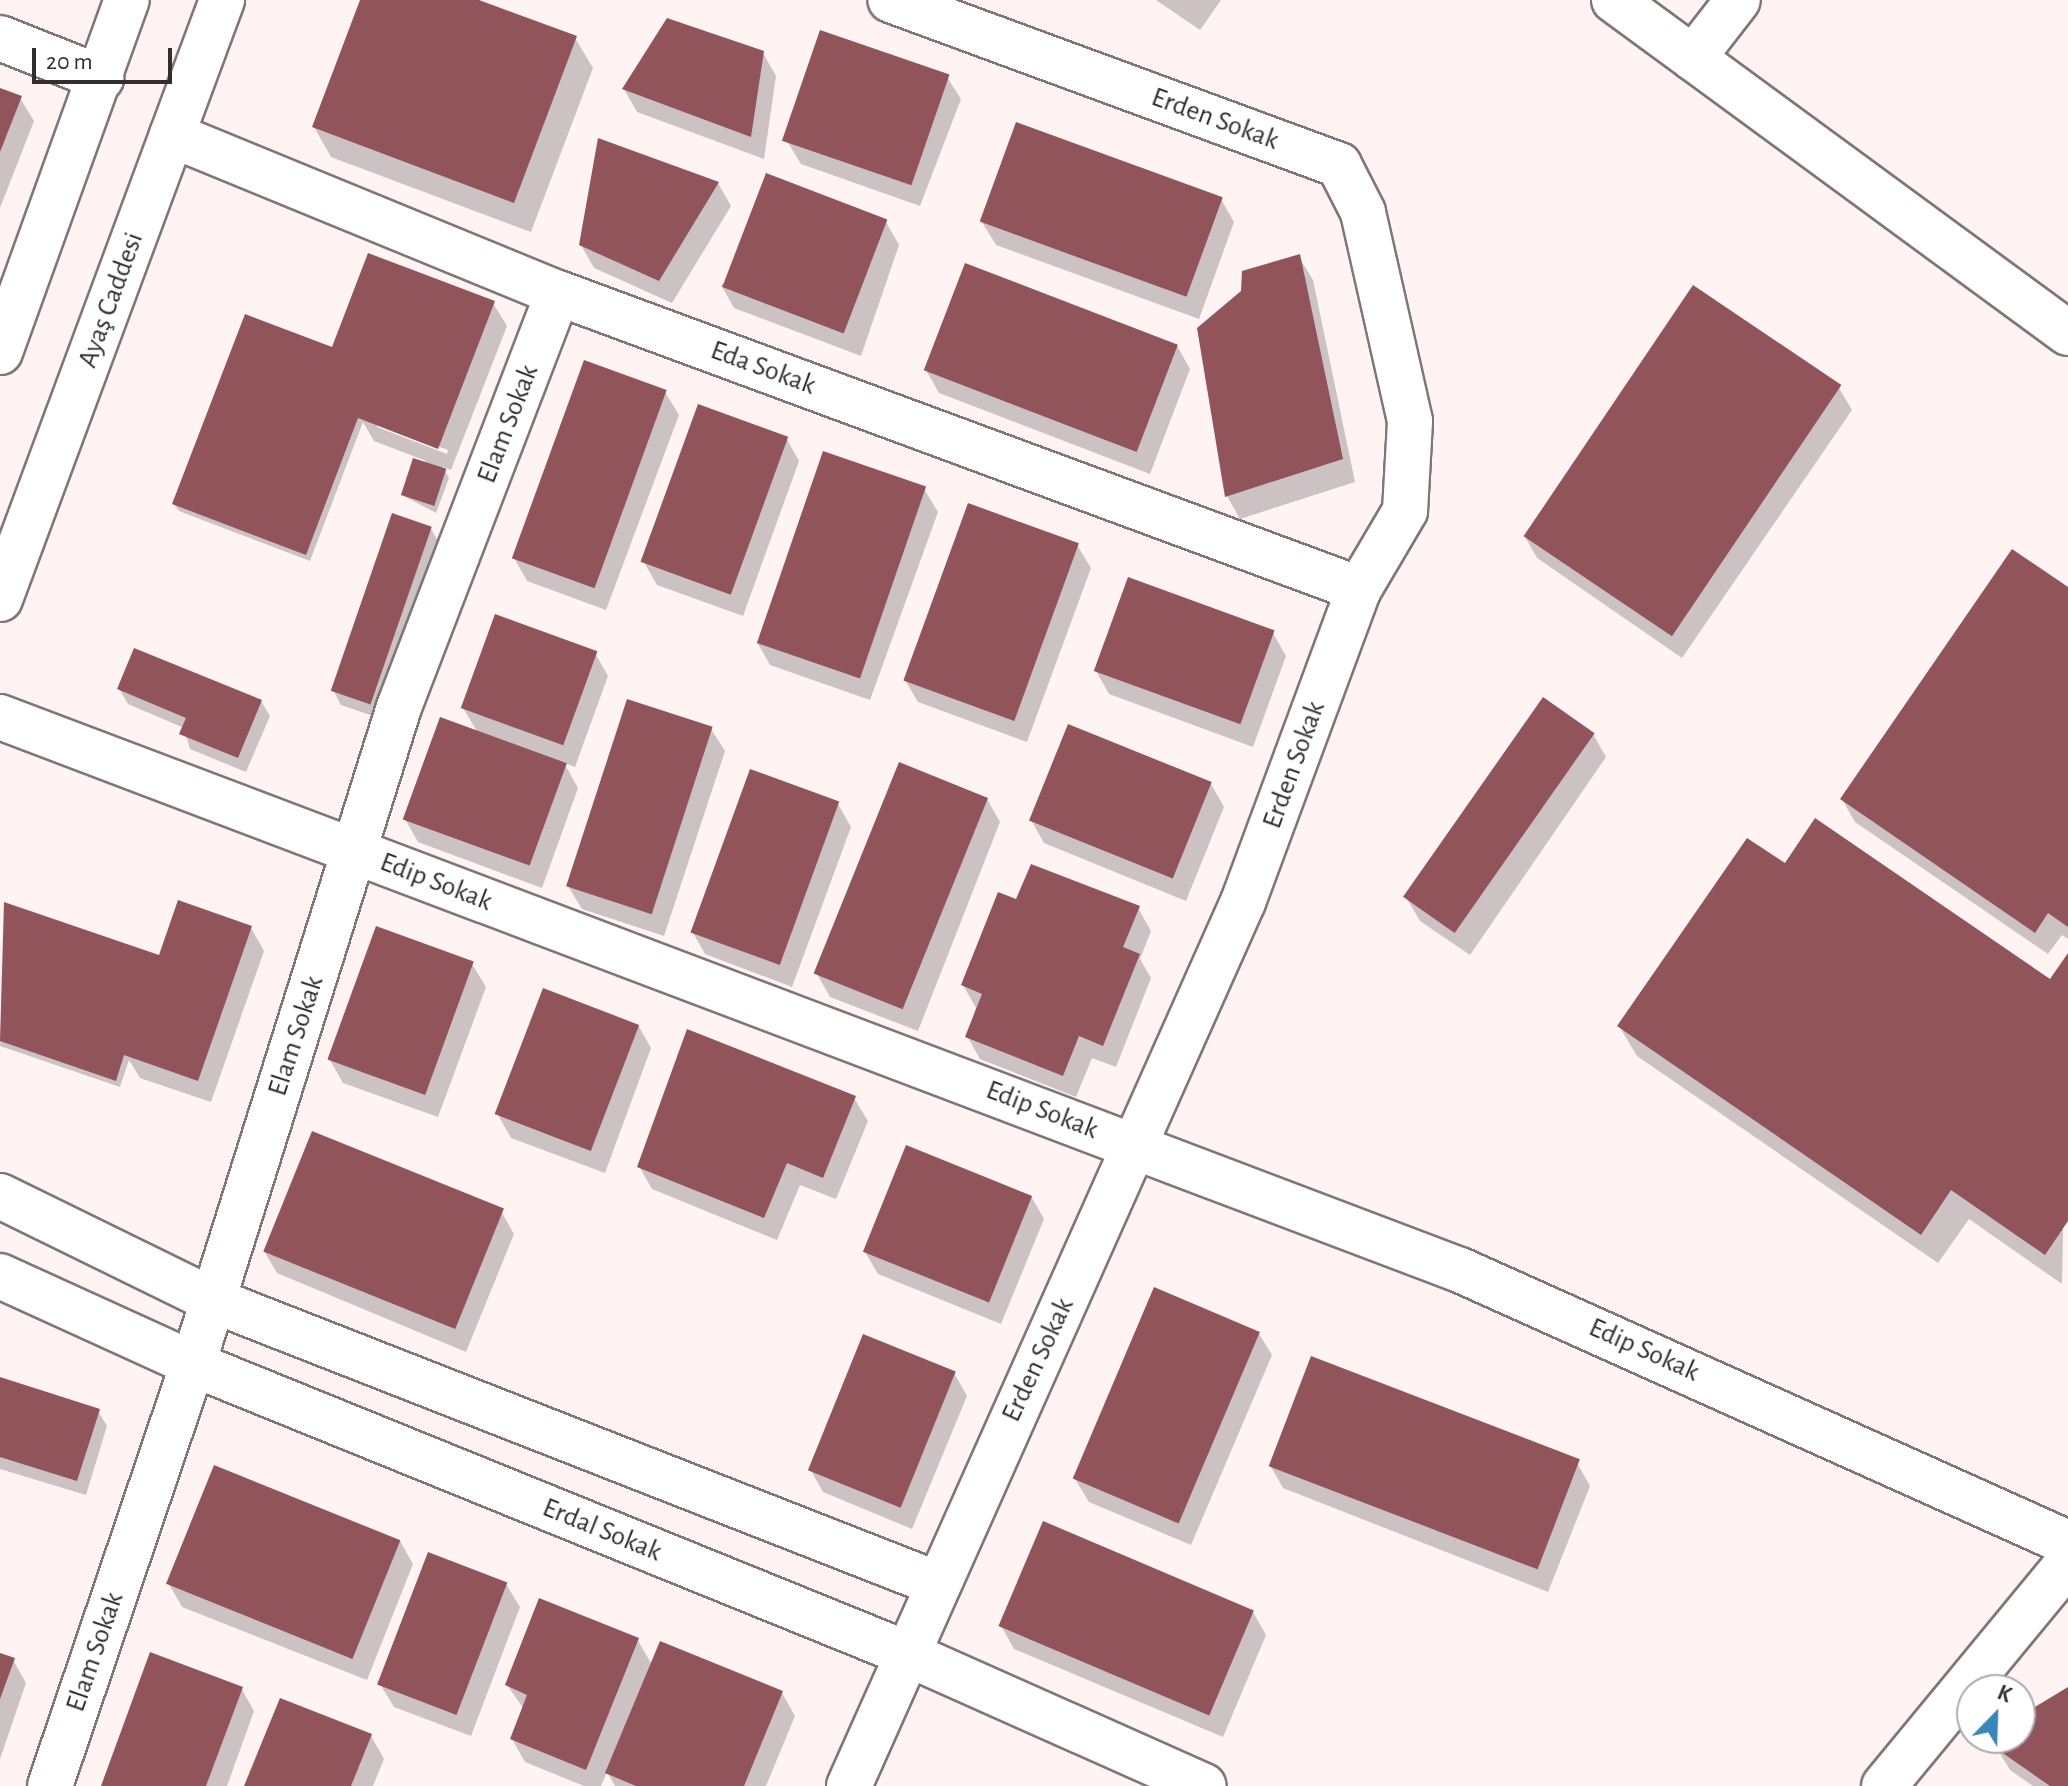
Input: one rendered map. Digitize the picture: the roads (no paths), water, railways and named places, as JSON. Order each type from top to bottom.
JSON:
[{"type":"street","points":[[0,352],[127,0]]},
{"type":"street","name":"Ayaş Caddesi","points":[[0,599],[222,0]]},
{"type":"street","name":"Erden Sokak","points":[[849,1786],[903,1652],[1138,1145],[1243,902],[1359,589],[1405,511],[1410,421],[1363,212],[1339,165],[890,0]]},
{"type":"street","points":[[1614,0],[2068,333]]},
{"type":"street","points":[[1693,58],[1738,0]]},
{"type":"street","points":[[0,38],[101,78]]},
{"type":"street","name":"Eda Sokak","points":[[172,135],[558,293],[1359,589]]},
{"type":"street","name":"Elam Sokak","points":[[50,1786],[193,1364],[210,1299],[356,852],[399,707],[558,293]]},
{"type":"street","name":"Edip Sokak","points":[[0,717],[1138,1145],[1460,1270],[2068,1543]]},
{"type":"street","points":[[0,1196],[210,1299],[935,1583]]},
{"type":"street","name":"Erdal Sokak","points":[[0,1276],[193,1364],[903,1652],[1204,1786]]},
{"type":"street","points":[[1884,1786],[2068,1563]]}]
